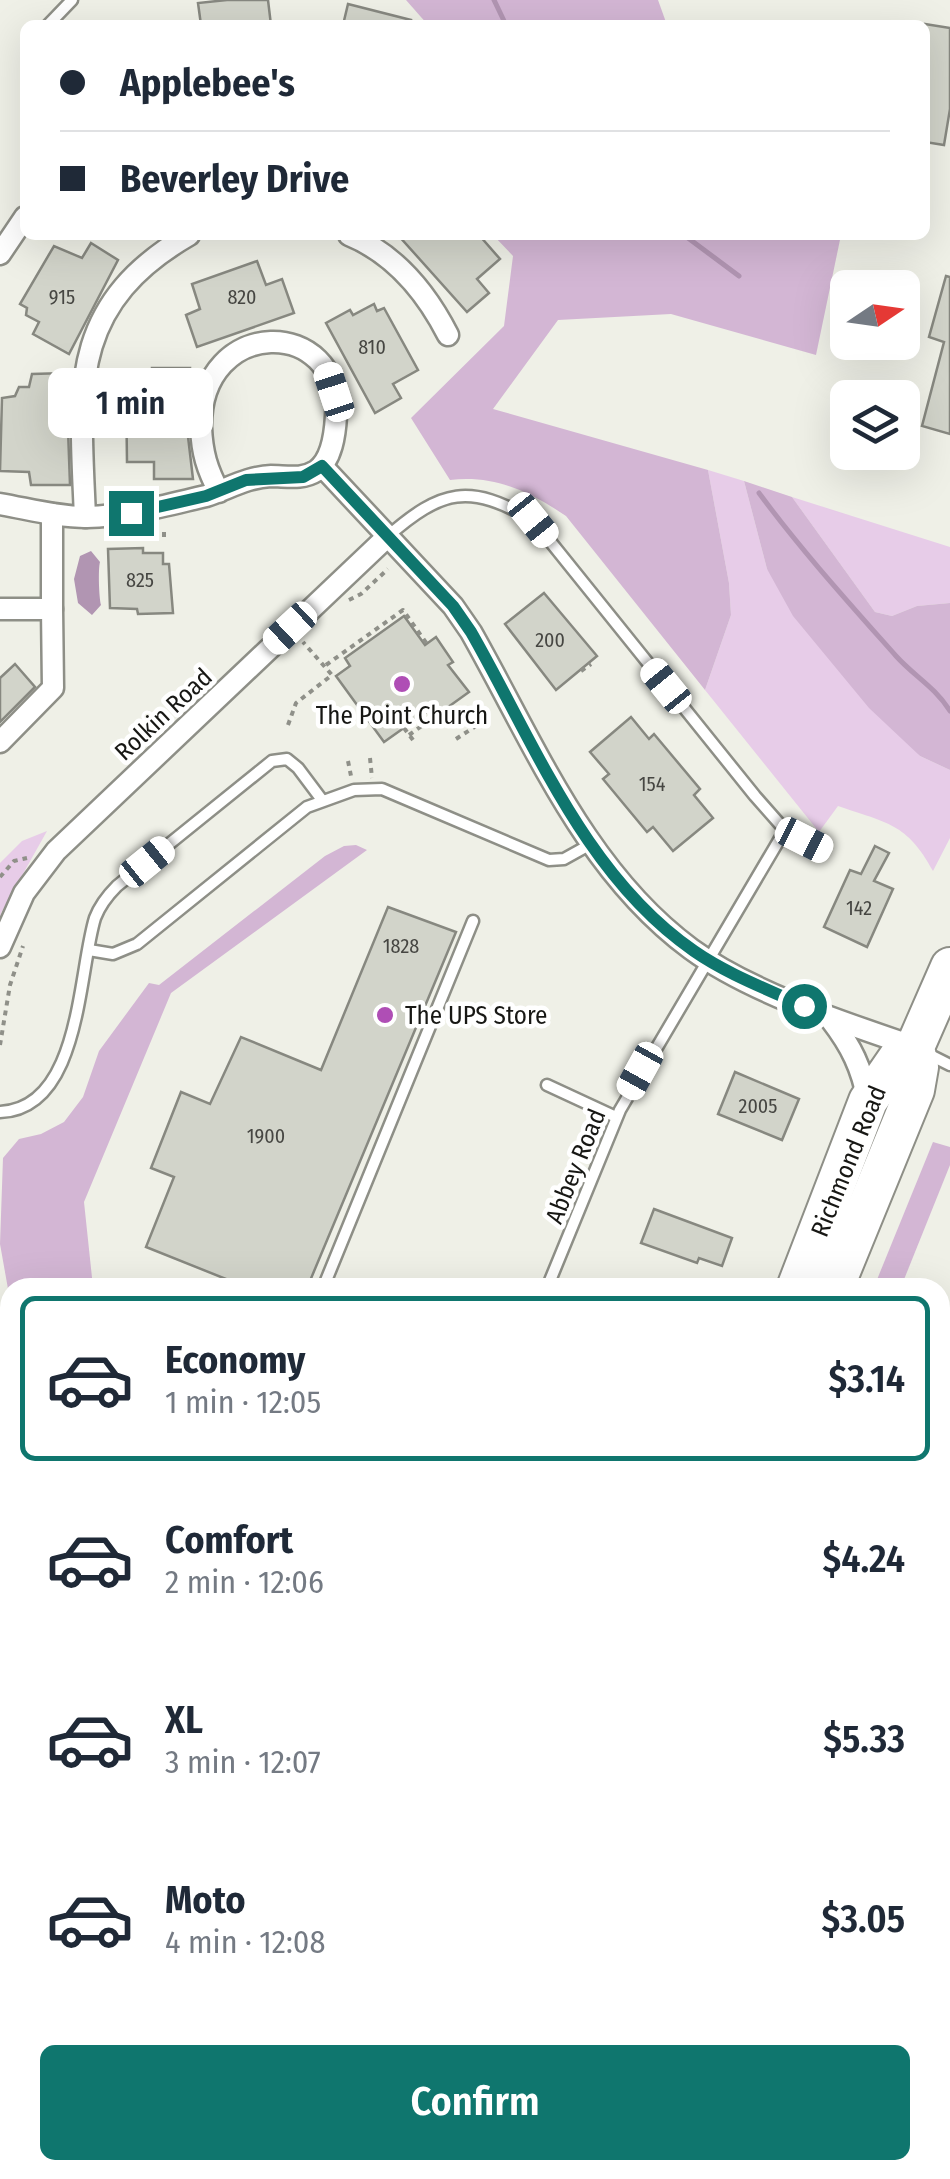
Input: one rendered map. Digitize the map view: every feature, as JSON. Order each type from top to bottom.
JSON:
[{"type":"highway","name":"Richmond Road","points":[[800,1278],[868,1101],[899,1056],[915,1046],[950,966]]},
{"type":"highway","name":"Richmond Road","points":[[838,1278],[915,1090],[919,1067],[915,1046]]},
{"type":"street","points":[[0,254],[20,224]]},
{"type":"street","points":[[85,517],[80,400],[91,344],[108,309],[125,286],[181,240]]},
{"type":"street","points":[[359,240],[404,272],[433,307],[448,335]]},
{"type":"street","points":[[0,504],[85,517],[131,513],[220,492],[246,480],[303,477],[322,466],[335,432],[337,408],[328,372],[309,352],[294,345],[261,342],[228,357],[208,384],[202,402],[202,450],[206,469],[220,492]]},
{"type":"street","points":[[322,466],[453,606],[590,844],[616,879],[708,960],[830,1018],[915,1046]]},
{"type":"street","points":[[0,742],[52,688],[52,514]]},
{"type":"street","name":"Rolkin Road","points":[[0,947],[24,892],[72,834],[387,537]]},
{"type":"street","points":[[0,609],[52,609]]},
{"type":"street","points":[[830,1018],[852,1048],[863,1074],[868,1101]]},
{"type":"lane","points":[[53,20],[72,0]]},
{"type":"lane","points":[[387,537],[432,502],[454,497],[482,496],[533,520],[785,830],[824,850]]},
{"type":"lane","points":[[0,1112],[32,1102],[54,1077],[76,1017],[95,919],[110,892],[267,763],[283,758],[290,761],[322,800]]},
{"type":"lane","points":[[90,950],[113,954],[137,944],[302,811],[322,800],[374,787],[550,860],[564,859],[590,844]]},
{"type":"lane","name":"Abbey Road","points":[[551,1278],[616,1117],[785,830]]},
{"type":"lane","points":[[327,1278],[473,921]]},
{"type":"lane","points":[[915,1046],[950,1066]]},
{"type":"lane","points":[[547,1084],[616,1117]]},
{"type":"path","points":[[342,604],[361,594],[388,569]]},
{"type":"path","points":[[326,666],[403,610],[427,644]]},
{"type":"path","points":[[288,726],[296,702],[332,675],[301,640],[296,648]]},
{"type":"path","points":[[580,671],[591,664]]},
{"type":"path","points":[[404,728],[411,737],[437,715]]},
{"type":"path","points":[[456,739],[476,726]]},
{"type":"path","points":[[370,758],[374,787]]},
{"type":"path","points":[[0,1044],[10,985],[25,940]]},
{"type":"shaded area","points":[[406,0],[658,0],[665,20],[424,20]]},
{"type":"shaded area","points":[[498,240],[840,240],[834,270],[830,270],[816,355],[671,314],[558,320],[493,409],[708,470],[729,583],[731,615],[705,690],[566,516],[511,487],[482,480],[450,480],[411,418],[504,326],[513,256]]},
{"type":"shaded area","points":[[708,470],[744,481],[767,569],[920,756],[950,770],[950,838],[933,871],[914,843],[894,827],[838,806],[819,832],[705,690],[731,615],[729,583]]},
{"type":"shaded area","points":[[744,481],[792,497],[875,612],[892,616],[917,606],[950,603],[950,770],[920,756],[869,708],[793,616],[767,569]]},
{"type":"shaded area","points":[[792,497],[950,547],[950,603],[917,606],[892,616],[875,612]]},
{"type":"shaded area","points":[[91,551],[100,562],[101,605],[92,615],[78,603],[74,579],[80,556]]},
{"type":"shaded area","points":[[47,831],[0,919],[0,863],[22,841]]},
{"type":"shaded area","points":[[356,845],[367,850],[171,993],[84,1202],[92,1278],[6,1278],[0,1244],[3,1158],[19,1139],[41,1134],[64,1122],[83,1097],[99,1051],[149,983],[159,985],[325,856],[344,846]]},
{"type":"shaded area","points":[[933,1142],[950,1147],[950,1165],[905,1278],[878,1278]]},
{"type":"building","points":[[268,0],[270,20],[200,20],[198,3]]},
{"type":"building","points":[[348,4],[411,20],[344,20]]},
{"type":"building","points":[[930,25],[950,28],[950,109],[944,145],[930,143]]},
{"type":"building","points":[[402,240],[483,240],[500,259],[477,279],[489,293],[467,312]]},
{"type":"building","points":[[91,243],[118,260],[69,354],[33,334],[39,322],[26,315],[27,308],[20,304],[54,246],[82,258]]},
{"type":"building","points":[[257,261],[266,285],[282,279],[294,313],[197,347],[186,315],[200,309],[192,284]]},
{"type":"building","points":[[946,276],[950,277],[950,434],[922,426],[944,342],[929,337]]},
{"type":"building","points":[[374,304],[377,311],[384,308],[418,370],[393,384],[401,398],[375,413],[326,323],[350,310],[353,315]]},
{"type":"building","points":[[152,368],[190,368],[187,428],[193,479],[154,479],[154,462],[127,462],[126,386],[134,381],[152,381]]},
{"type":"building","points":[[66,373],[70,485],[31,485],[29,472],[0,471],[2,398],[15,396],[19,387],[29,387],[32,374]]},
{"type":"building","points":[[143,548],[143,553],[163,553],[163,564],[169,564],[173,613],[138,614],[137,609],[110,608],[108,549]]},
{"type":"building","points":[[544,593],[597,656],[556,690],[505,624]]},
{"type":"building","name":"The Point Church","points":[[404,616],[425,645],[436,637],[453,662],[448,665],[469,692],[437,715],[432,708],[384,742],[336,676],[350,666],[345,658]]},
{"type":"building","points":[[15,664],[35,687],[0,722],[0,678]]},
{"type":"building","points":[[631,717],[649,739],[654,734],[700,789],[694,795],[713,818],[673,851],[653,827],[647,832],[603,779],[609,774],[590,752]]},
{"type":"building","points":[[875,846],[889,853],[874,881],[893,889],[867,947],[824,927],[850,870],[861,874]]},
{"type":"building","points":[[388,907],[456,932],[311,1278],[224,1278],[146,1247],[174,1177],[151,1168],[181,1092],[210,1104],[241,1037],[321,1070]]},
{"type":"building","points":[[735,1072],[799,1099],[782,1140],[718,1114]]},
{"type":"building","points":[[654,1209],[732,1238],[722,1266],[699,1258],[697,1263],[641,1243]]},
{"type":"waterway","points":[[494,0],[504,20]]},
{"type":"waterway","points":[[691,240],[739,276]]},
{"type":"waterway","points":[[759,493],[843,596],[950,711]]},
{"type":"place","name":"The Point Church","points":[[402,684]]},
{"type":"place","name":"The UPS Store","points":[[385,1015]]},
{"type":"route","points":[[131,513],[220,492],[246,480],[303,477],[322,466],[453,606],[583,834],[616,879],[690,948],[728,971],[804,1006]]}]
